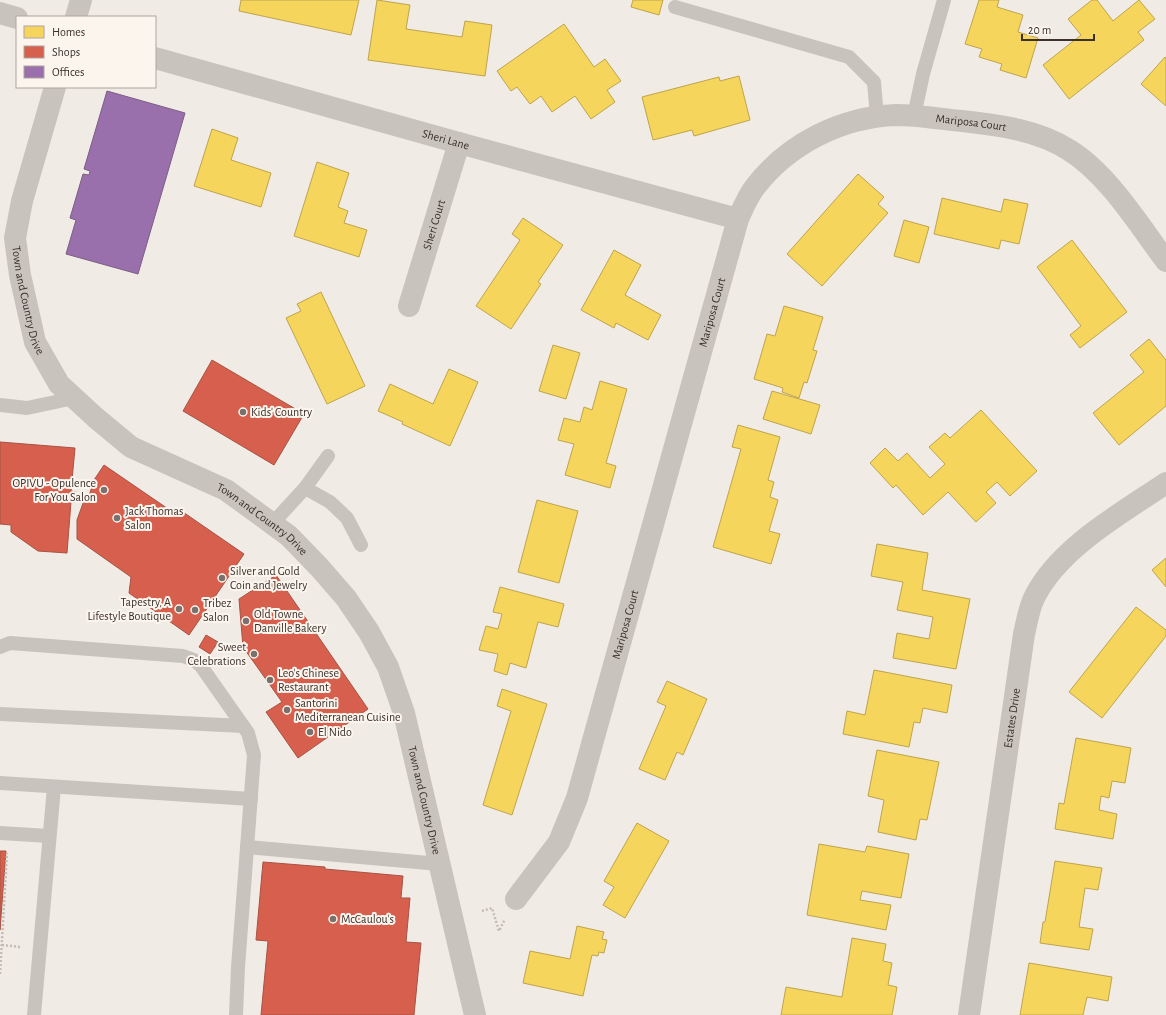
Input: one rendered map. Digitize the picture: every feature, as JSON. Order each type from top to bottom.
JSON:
[{"type":"street","points":[[76,16],[81,0]]},
{"type":"street","points":[[0,13],[16,18]]},
{"type":"street","name":"Sheri Lane","points":[[156,58],[738,219]]},
{"type":"street","name":"Town and Country Drive","points":[[55,88],[22,201],[15,238],[20,275],[35,342],[59,384],[131,447],[226,490],[289,536],[346,598],[369,632],[388,667],[404,713],[475,1015]]},
{"type":"street","name":"Mariposa Court","points":[[516,899],[559,842],[577,798],[738,219],[754,188],[770,170],[803,144],[824,132],[848,122],[896,115],[972,122],[1009,128],[1050,140],[1069,150],[1086,162],[1106,182],[1166,261]]},
{"type":"street","name":"Sheri Court","points":[[409,306],[459,143]]},
{"type":"street","name":"Estates Drive","points":[[969,1015],[1024,634],[1034,597],[1046,577],[1078,544],[1166,483]]},
{"type":"lane","points":[[914,116],[923,74],[944,0]]},
{"type":"lane","points":[[675,7],[849,57],[874,82],[877,117]]},
{"type":"lane","points":[[0,405],[27,408],[74,398]]},
{"type":"lane","points":[[272,524],[305,488],[328,456]]},
{"type":"lane","points":[[305,488],[330,502],[347,518],[361,545]]},
{"type":"lane","points":[[0,647],[10,643],[183,656],[194,660],[201,666],[248,733],[254,755],[238,966],[236,1015]]},
{"type":"lane","points":[[0,714],[243,726]]},
{"type":"lane","points":[[0,783],[251,799]]},
{"type":"lane","points":[[34,1015],[54,787]]},
{"type":"lane","points":[[0,833],[50,836]]},
{"type":"lane","points":[[247,847],[440,864]]},
{"type":"path","points":[[0,974],[7,850]]},
{"type":"building: Homes","points":[[241,0],[359,0],[351,35],[239,11]]},
{"type":"building: Homes","points":[[377,0],[410,5],[406,29],[462,37],[465,21],[492,25],[485,76],[368,60]]},
{"type":"building: Homes","points":[[633,0],[663,0],[659,15],[631,7]]},
{"type":"building: Homes","points":[[979,0],[999,0],[997,7],[1023,15],[1018,32],[1038,38],[1026,78],[1000,70],[1002,64],[979,57],[982,49],[965,44]]},
{"type":"building: Homes","points":[[1092,0],[1097,0],[1113,21],[1139,0],[1155,19],[1138,32],[1144,40],[1069,99],[1043,65],[1081,35],[1068,19]]},
{"type":"building: Homes","points":[[564,24],[594,67],[605,59],[621,81],[607,90],[615,102],[591,119],[575,96],[552,112],[541,96],[530,104],[517,87],[511,91],[497,71]]},
{"type":"building: Homes","points":[[1165,57],[1166,58],[1166,106],[1141,84]]},
{"type":"building: Homes","points":[[739,76],[750,120],[694,136],[692,130],[653,140],[642,97],[719,77],[720,81]]},
{"type":"building: Homes","points":[[212,129],[238,138],[231,160],[271,173],[261,207],[194,186]]},
{"type":"building: Homes","points":[[317,162],[349,173],[338,207],[348,211],[344,223],[367,230],[359,257],[294,236]]},
{"type":"building: Homes","points":[[858,174],[884,197],[878,204],[888,213],[822,286],[787,254]]},
{"type":"building: Homes","points":[[942,198],[1001,212],[1004,199],[1028,204],[1019,244],[1001,240],[999,249],[934,234]]},
{"type":"building: Homes","points":[[523,218],[563,245],[538,282],[541,284],[511,329],[476,306],[520,240],[512,234]]},
{"type":"building: Homes","points":[[904,220],[929,227],[919,263],[894,256]]},
{"type":"building: Homes","points":[[1072,240],[1127,312],[1080,348],[1070,335],[1081,326],[1037,267]]},
{"type":"building: Homes","points":[[614,250],[641,265],[625,295],[661,315],[648,340],[616,323],[614,328],[581,310]]},
{"type":"building: Homes","points":[[321,292],[365,386],[327,404],[286,318],[301,311],[297,304]]},
{"type":"building: Homes","points":[[784,306],[823,317],[813,350],[817,351],[807,383],[804,382],[799,398],[782,392],[783,388],[754,379],[767,334],[775,336]]},
{"type":"building: Homes","points":[[1149,339],[1166,360],[1166,406],[1119,445],[1093,413],[1144,372],[1130,355]]},
{"type":"building: Homes","points":[[553,345],[580,353],[566,399],[539,391]]},
{"type":"building: Homes","points":[[449,369],[478,382],[450,446],[378,411],[390,384],[433,404]]},
{"type":"building: Homes","points":[[600,381],[627,389],[606,463],[616,466],[610,488],[565,475],[574,444],[558,440],[564,418],[580,422],[584,407],[592,410]]},
{"type":"building: Homes","points":[[772,391],[820,405],[811,434],[763,419]]},
{"type":"building: Homes","points":[[981,410],[1037,471],[1010,496],[997,482],[986,492],[996,503],[976,522],[948,492],[923,515],[896,485],[893,488],[870,463],[885,448],[898,461],[907,453],[930,478],[945,464],[929,447],[945,433],[950,438]]},
{"type":"building: Homes","points":[[738,425],[780,437],[768,480],[774,482],[770,497],[778,500],[769,531],[780,534],[771,564],[713,547],[741,449],[732,447]]},
{"type":"building: Homes","points":[[537,500],[578,511],[559,583],[518,572]]},
{"type":"building: Homes","points":[[877,544],[928,553],[922,590],[970,599],[956,669],[893,658],[897,633],[929,639],[933,617],[897,610],[903,582],[871,576]]},
{"type":"building: Homes","points":[[1166,558],[1166,587],[1152,570]]},
{"type":"building: Homes","points":[[500,587],[564,604],[558,627],[538,622],[526,668],[510,663],[507,675],[494,671],[498,654],[479,650],[486,626],[498,629],[502,614],[493,612]]},
{"type":"building: Homes","points":[[1136,607],[1166,630],[1166,636],[1102,718],[1069,692]]},
{"type":"building: Homes","points":[[874,670],[952,685],[947,713],[923,708],[920,723],[914,722],[909,747],[843,734],[847,711],[865,715]]},
{"type":"building: Homes","points":[[667,681],[707,699],[683,755],[677,752],[665,780],[639,769],[666,706],[657,702]]},
{"type":"building: Homes","points":[[502,689],[547,704],[512,815],[483,805],[511,711],[497,706]]},
{"type":"building: Homes","points":[[1076,738],[1131,748],[1125,783],[1112,781],[1109,798],[1101,796],[1099,810],[1117,814],[1113,839],[1055,829],[1059,803],[1064,804]]},
{"type":"building: Homes","points":[[877,750],[939,762],[927,820],[920,819],[916,840],[878,832],[884,800],[868,796]]},
{"type":"building: Homes","points":[[637,823],[669,841],[625,918],[603,905],[614,887],[604,881]]},
{"type":"building: Homes","points":[[819,844],[865,852],[867,846],[909,854],[901,898],[862,891],[860,900],[891,905],[886,930],[807,915]]},
{"type":"building: Homes","points":[[1055,861],[1102,868],[1098,890],[1085,888],[1079,927],[1093,929],[1089,950],[1040,943]]},
{"type":"building: Homes","points":[[577,926],[604,932],[602,939],[607,940],[604,953],[599,952],[598,956],[592,955],[583,996],[523,983],[530,951],[570,959]]},
{"type":"building: Homes","points":[[852,938],[886,944],[883,961],[892,963],[888,985],[897,987],[892,1015],[781,1015],[786,987],[842,997]]},
{"type":"building: Homes","points":[[1029,963],[1112,977],[1108,1001],[1087,997],[1083,1015],[1020,1015]]},
{"type":"building: Shops","name":"Kids' Country","points":[[212,360],[304,414],[274,465],[183,411]]},
{"type":"building: Shops","points":[[0,442],[75,448],[71,491],[76,492],[75,502],[71,502],[67,553],[38,551],[11,532],[11,525],[0,524]]},
{"type":"building: Shops","points":[[104,465],[177,515],[180,510],[244,554],[189,635],[129,593],[131,577],[77,539],[77,520],[86,495],[89,496],[94,480]]},
{"type":"building: Shops","points":[[276,575],[368,709],[298,758],[266,712],[282,702],[243,647],[239,599]]},
{"type":"building: Shops","points":[[206,635],[218,642],[210,654],[199,647]]},
{"type":"building: Shops","points":[[0,851],[6,851],[0,930]]},
{"type":"building: Shops","name":"McCaulou's","points":[[263,862],[403,876],[401,898],[410,898],[406,942],[421,943],[414,1015],[261,1015],[268,941],[256,940]]},
{"type":"building: Offices","points":[[107,91],[185,113],[138,274],[66,254],[76,220],[70,218],[83,174],[89,175],[90,171],[84,169]]},
{"type":"place","name":"Kids' Country","points":[[243,412]]},
{"type":"place","name":"OPIVU - Opulence For You Salon","points":[[104,490]]},
{"type":"place","name":"Jack Thomas Salon","points":[[117,518]]},
{"type":"place","name":"Silver and Gold Coin and Jewelry","points":[[222,578]]},
{"type":"place","name":"Tapestry, A Lifestyle Boutique","points":[[179,609]]},
{"type":"place","name":"Tribez Salon","points":[[195,610]]},
{"type":"place","name":"Old Towne Danville Bakery","points":[[246,621]]},
{"type":"place","name":"Sweet Celebrations","points":[[254,654]]},
{"type":"place","name":"Leo's Chinese Restaurant","points":[[270,680]]},
{"type":"place","name":"Santorini Mediterranean Cuisine","points":[[287,710]]},
{"type":"place","name":"El Nido","points":[[310,732]]},
{"type":"place","name":"McCaulou's","points":[[333,919]]}]
